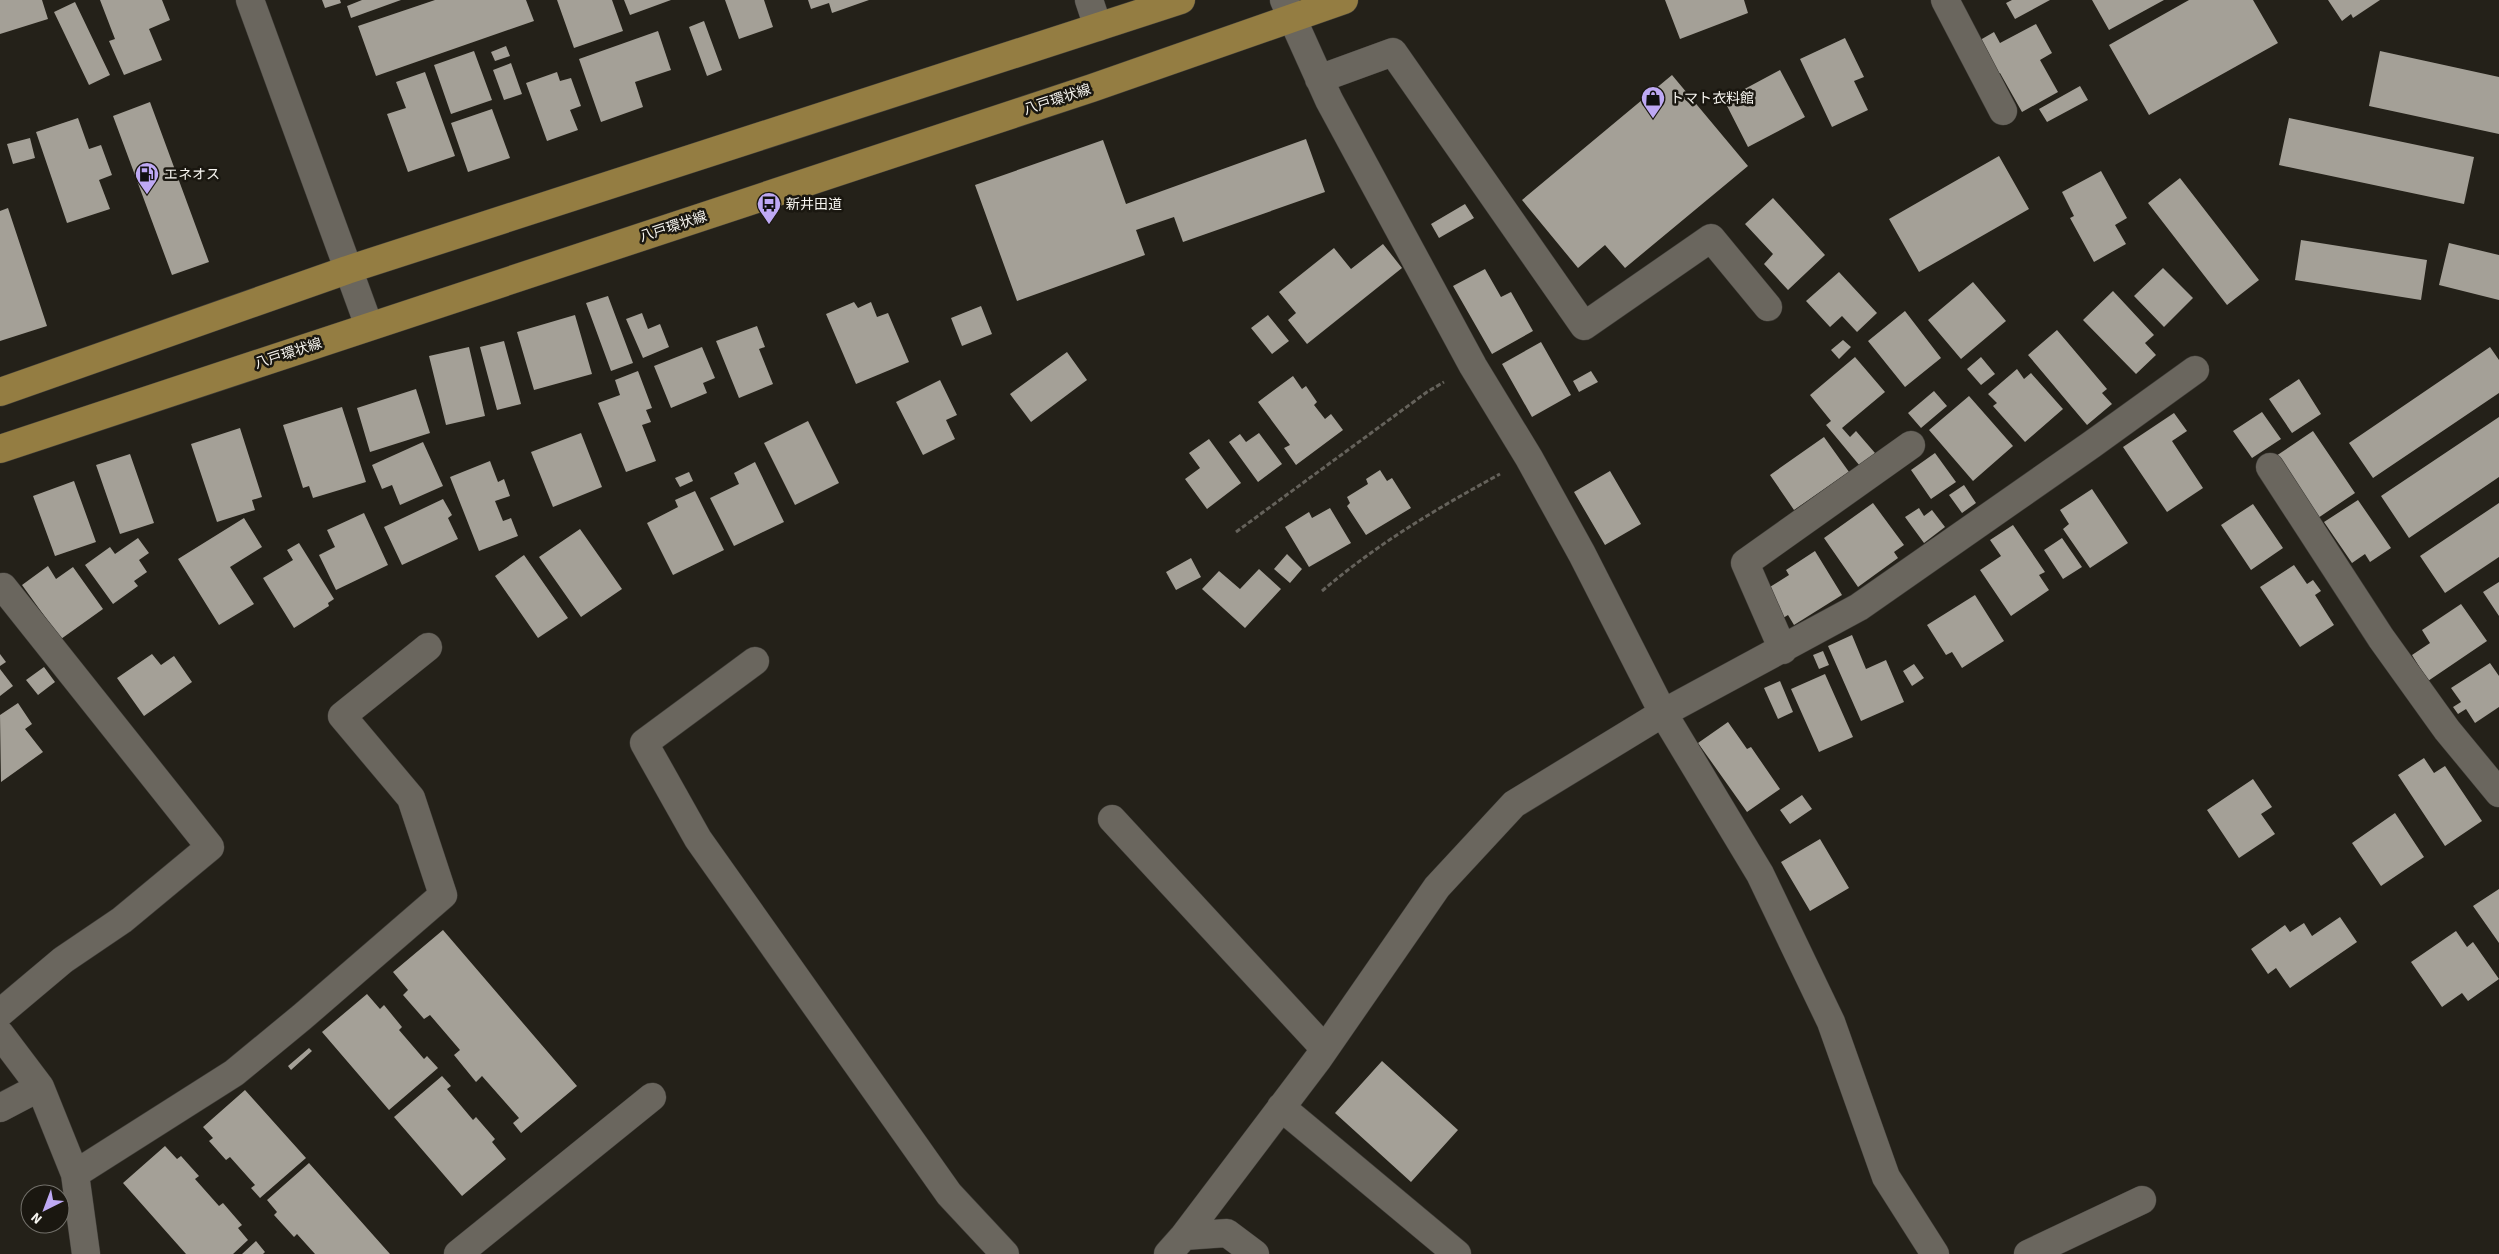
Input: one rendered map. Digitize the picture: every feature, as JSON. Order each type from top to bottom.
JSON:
[{"type":"main road","points":[[0,392],[347,270],[1181,0]]},
{"type":"main road","name":"八戸環状線","points":[[0,449],[1092,88],[1287,9],[1344,0]]},
{"type":"street","points":[[250,0],[369,326]]},
{"type":"street","points":[[1089,0],[1098,27]]},
{"type":"street","points":[[1944,0],[2003,111]]},
{"type":"street","points":[[1287,9],[1319,79],[1473,366],[1529,458],[1582,554],[1663,713],[1760,874],[1831,1022],[1886,1177],[1935,1254]]},
{"type":"street","points":[[1319,79],[1393,52],[1584,326],[1711,238],[1768,307]]},
{"type":"street","points":[[1176,1245],[1325,1049],[1437,886],[1514,804],[1663,713],[1782,650],[1859,606],[2091,445],[2195,370]]},
{"type":"street","points":[[1782,650],[1745,563],[1911,445]]},
{"type":"street","points":[[2270,467],[2380,638],[2447,730],[2499,793]]},
{"type":"street","points":[[0,1013],[63,960],[122,920],[210,847],[3,586]]},
{"type":"street","points":[[75,1174],[234,1073],[443,895],[411,798],[342,716],[428,647]]},
{"type":"street","points":[[755,661],[644,742],[698,839],[949,1194],[1005,1254]]},
{"type":"street","points":[[1112,819],[1325,1049]]},
{"type":"street","points":[[0,1034],[40,1087],[75,1174],[86,1254]]},
{"type":"street","points":[[0,1108],[40,1087]]},
{"type":"street","points":[[458,1254],[652,1097]]},
{"type":"street","points":[[1281,1107],[1458,1254]]},
{"type":"street","points":[[2028,1254],[2142,1200]]},
{"type":"street","points":[[1176,1245],[1227,1233],[1255,1254]]},
{"type":"path","points":[[1236,532],[1427,392],[1473,366]]},
{"type":"path","points":[[1322,591],[1353,565],[1402,529],[1529,458]]},
{"type":"building","points":[[0,0],[42,0],[48,19],[0,34]]},
{"type":"building","points":[[100,0],[162,0],[170,20],[149,29],[162,60],[124,75],[109,41],[115,39]]},
{"type":"building","points":[[322,0],[340,0],[341,3],[325,8]]},
{"type":"building","points":[[362,0],[401,0],[351,18],[347,6]]},
{"type":"building","points":[[435,0],[526,0],[534,21],[376,76],[358,26]]},
{"type":"building","points":[[557,0],[612,0],[623,31],[574,48]]},
{"type":"building","points":[[624,0],[671,0],[630,15]]},
{"type":"building","points":[[725,0],[764,0],[773,27],[739,39]]},
{"type":"building","points":[[808,0],[869,0],[832,13],[829,3],[811,9]]},
{"type":"building","points":[[1665,0],[1744,0],[1748,13],[1680,39]]},
{"type":"building","points":[[2012,0],[2050,0],[2015,19],[2006,3]]},
{"type":"building","points":[[2092,0],[2164,0],[2109,30]]},
{"type":"building","points":[[2189,0],[2253,0],[2278,43],[2149,115],[2109,45]]},
{"type":"building","points":[[2328,0],[2380,0],[2353,18],[2351,14],[2342,21]]},
{"type":"building","points":[[75,2],[110,75],[89,85],[54,12]]},
{"type":"building","points":[[704,21],[722,70],[707,76],[689,27]]},
{"type":"building","points":[[2036,24],[2052,53],[2040,60],[2058,92],[2022,112],[2000,73],[1993,76],[1975,43],[1994,32],[2000,43]]},
{"type":"building","points":[[658,31],[671,70],[635,82],[643,107],[601,122],[579,59]]},
{"type":"building","points":[[1845,38],[1864,77],[1854,81],[1868,110],[1832,127],[1800,59]]},
{"type":"building","points":[[506,46],[510,56],[495,61],[491,52]]},
{"type":"building","points":[[474,51],[492,100],[451,114],[434,65]]},
{"type":"building","points":[[2380,51],[2499,77],[2499,134],[2369,106]]},
{"type":"building","points":[[511,63],[522,94],[504,100],[493,70]]},
{"type":"building","points":[[1780,70],[1805,117],[1748,147],[1724,100]]},
{"type":"building","points":[[425,72],[455,156],[408,172],[387,114],[406,108],[396,82]]},
{"type":"building","points":[[557,72],[560,81],[571,78],[581,106],[570,110],[578,130],[547,141],[526,83]]},
{"type":"building","points":[[1672,75],[1748,166],[1625,268],[1605,245],[1578,268],[1522,200]]},
{"type":"building","points":[[2080,86],[2088,100],[2047,122],[2039,109]]},
{"type":"building","points":[[150,102],[209,262],[172,275],[113,116]]},
{"type":"building","points":[[492,109],[510,158],[468,172],[451,123]]},
{"type":"building","points":[[78,118],[89,149],[101,145],[112,175],[99,180],[110,209],[67,223],[36,132]]},
{"type":"building","points":[[2289,118],[2474,157],[2464,204],[2279,165]]},
{"type":"building","points":[[30,138],[35,158],[13,164],[7,144]]},
{"type":"building","points":[[1306,139],[1325,192],[1183,242],[1174,217],[1136,230],[1145,255],[1017,301],[975,185],[1103,140],[1126,204]]},
{"type":"building","points":[[1999,156],[2029,209],[1919,272],[1889,219]]},
{"type":"building","points":[[2101,171],[2127,218],[2115,225],[2126,244],[2094,262],[2070,218],[2074,216],[2062,192]]},
{"type":"building","points":[[2180,178],[2259,280],[2227,305],[2148,203]]},
{"type":"building","points":[[1773,198],[1825,255],[1788,290],[1764,264],[1773,254],[1745,224]]},
{"type":"building","points":[[1465,204],[1474,218],[1439,238],[1431,224]]},
{"type":"building","points":[[8,208],[47,326],[0,341],[0,211]]},
{"type":"building","points":[[2301,240],[2427,260],[2421,300],[2295,280]]},
{"type":"building","points":[[2449,243],[2499,255],[2499,300],[2439,285]]},
{"type":"building","points":[[1383,244],[1402,268],[1307,344],[1288,320],[1296,313],[1279,292],[1334,248],[1351,269]]},
{"type":"building","points":[[2163,268],[2193,298],[2164,327],[2134,296]]},
{"type":"building","points":[[1485,269],[1501,297],[1511,292],[1533,331],[1492,354],[1453,286]]},
{"type":"building","points":[[1839,272],[1877,313],[1857,332],[1842,316],[1830,327],[1806,301]]},
{"type":"building","points":[[1973,282],[2006,321],[1961,359],[1928,320]]},
{"type":"building","points":[[2113,291],[2154,335],[2145,343],[2156,355],[2136,374],[2083,320]]},
{"type":"building","points":[[608,296],[633,363],[611,371],[586,303]]},
{"type":"building","points":[[854,302],[858,308],[871,302],[877,317],[888,313],[909,362],[856,384],[826,314]]},
{"type":"building","points":[[981,306],[992,334],[962,346],[951,318]]},
{"type":"building","points":[[1905,311],[1941,358],[1905,387],[1868,341]]},
{"type":"building","points":[[642,313],[648,329],[660,324],[669,347],[643,358],[626,319]]},
{"type":"building","points":[[575,315],[592,374],[534,390],[517,332]]},
{"type":"building","points":[[1268,315],[1289,341],[1272,354],[1251,328]]},
{"type":"building","points":[[757,326],[765,347],[759,349],[773,384],[739,398],[716,341]]},
{"type":"building","points":[[2057,330],[2107,389],[2102,393],[2112,404],[2087,425],[2028,355]]},
{"type":"building","points":[[1843,340],[1851,347],[1839,359],[1831,350]]},
{"type":"building","points":[[504,341],[521,404],[497,410],[480,347]]},
{"type":"building","points":[[1541,342],[1571,395],[1532,417],[1502,364]]},
{"type":"building","points":[[469,347],[485,416],[446,425],[429,356]]},
{"type":"building","points":[[702,347],[715,378],[703,383],[707,393],[671,408],[654,366]]},
{"type":"building","points":[[2490,347],[2499,360],[2499,393],[2373,478],[2349,443]]},
{"type":"building","points":[[1067,352],[1087,380],[1031,422],[1010,394]]},
{"type":"building","points":[[1855,357],[1885,392],[1842,428],[1850,437],[1856,431],[1875,453],[1860,466],[1826,425],[1831,421],[1810,395]]},
{"type":"building","points":[[1981,357],[1995,374],[1981,385],[1967,369]]},
{"type":"building","points":[[2017,369],[2024,379],[2031,373],[2063,409],[2025,442],[1993,406],[1997,403],[1988,394]]},
{"type":"building","points":[[638,371],[652,408],[646,410],[651,422],[642,425],[656,461],[626,472],[598,403],[620,395],[615,380]]},
{"type":"building","points":[[1591,371],[1598,382],[1579,392],[1573,381]]},
{"type":"building","points":[[1293,376],[1302,389],[1306,386],[1317,402],[1314,405],[1325,419],[1331,414],[1343,430],[1296,465],[1284,448],[1290,445],[1258,402]]},
{"type":"building","points":[[2299,379],[2321,414],[2292,433],[2269,399]]},
{"type":"building","points":[[940,380],[957,415],[946,420],[955,439],[923,455],[896,402]]},
{"type":"building","points":[[416,389],[430,433],[370,452],[357,408]]},
{"type":"building","points":[[1934,391],[1947,406],[1921,428],[1908,413]]},
{"type":"building","points":[[1969,396],[2013,446],[1973,481],[1929,430]]},
{"type":"building","points":[[342,407],[366,482],[313,498],[309,486],[303,488],[283,425]]},
{"type":"building","points":[[2262,412],[2281,439],[2252,458],[2233,431]]},
{"type":"building","points":[[2174,413],[2187,431],[2172,441],[2203,488],[2167,512],[2123,447]]},
{"type":"building","points":[[2499,417],[2499,477],[2409,538],[2381,496]]},
{"type":"building","points":[[808,421],[839,483],[795,505],[764,443]]},
{"type":"building","points":[[240,428],[262,497],[252,500],[255,510],[217,522],[191,444]]},
{"type":"building","points":[[2313,431],[2355,493],[2318,518],[2276,456]]},
{"type":"building","points":[[581,433],[602,487],[553,507],[531,452]]},
{"type":"building","points":[[1259,433],[1282,464],[1258,482],[1229,442],[1240,434],[1246,442]]},
{"type":"building","points":[[1824,437],[1849,472],[1794,510],[1770,475]]},
{"type":"building","points":[[1209,439],[1241,483],[1207,509],[1185,479],[1200,468],[1189,453]]},
{"type":"building","points":[[423,442],[443,486],[400,505],[392,485],[382,489],[372,465]]},
{"type":"building","points":[[1935,453],[1956,482],[1931,499],[1911,470]]},
{"type":"building","points":[[130,454],[154,523],[120,534],[96,465]]},
{"type":"building","points":[[490,461],[498,482],[504,479],[510,496],[495,501],[503,521],[511,518],[518,536],[479,551],[450,477]]},
{"type":"building","points":[[755,462],[784,522],[734,546],[710,498],[739,484],[734,473]]},
{"type":"building","points":[[1380,470],[1387,481],[1392,478],[1411,508],[1366,535],[1347,506],[1350,503],[1347,497],[1368,484],[1366,479]]},
{"type":"building","points":[[1610,471],[1641,524],[1605,545],[1574,492]]},
{"type":"building","points":[[689,472],[693,481],[680,487],[675,478]]},
{"type":"building","points":[[74,481],[96,542],[55,556],[33,496]]},
{"type":"building","points":[[1964,485],[1976,503],[1962,513],[1949,495]]},
{"type":"building","points":[[2092,489],[2128,543],[2090,568],[2063,529],[2069,524],[2060,510]]},
{"type":"building","points":[[695,491],[724,550],[673,575],[647,523],[678,507],[675,500]]},
{"type":"building","points":[[443,499],[452,515],[448,518],[458,539],[402,565],[384,527]]},
{"type":"building","points":[[2358,500],[2391,548],[2370,562],[2365,554],[2352,563],[2324,522]]},
{"type":"building","points":[[1873,503],[1904,545],[1894,552],[1898,558],[1858,587],[1824,538]]},
{"type":"building","points":[[2499,503],[2499,557],[2445,593],[2420,556]]},
{"type":"building","points":[[2253,504],[2283,548],[2251,570],[2221,525]]},
{"type":"building","points":[[1330,508],[1351,543],[1309,567],[1285,527],[1309,512],[1312,518]]},
{"type":"building","points":[[1919,508],[1924,516],[1932,510],[1945,527],[1924,543],[1905,517]]},
{"type":"building","points":[[364,513],[388,565],[336,590],[319,555],[335,547],[327,530]]},
{"type":"building","points":[[244,518],[262,547],[230,567],[254,604],[219,625],[178,559]]},
{"type":"building","points":[[2013,525],[2045,572],[2039,575],[2049,590],[2011,616],[1980,570],[2001,556],[1990,540]]},
{"type":"building","points":[[580,529],[622,589],[581,617],[539,557]]},
{"type":"building","points":[[138,538],[149,553],[139,560],[147,572],[134,581],[138,586],[113,604],[85,565],[110,547],[115,554]]},
{"type":"building","points":[[2062,538],[2082,567],[2063,579],[2044,550]]},
{"type":"building","points":[[299,543],[334,599],[328,603],[329,606],[294,628],[263,578],[293,560],[287,550]]},
{"type":"building","points":[[1815,551],[1842,595],[1794,625],[1788,615],[1783,618],[1765,590],[1789,575],[1786,570]]},
{"type":"building","points":[[1287,554],[1302,569],[1290,583],[1274,569]]},
{"type":"building","points":[[524,555],[568,618],[538,638],[495,576]]},
{"type":"building","points":[[1191,558],[1201,577],[1176,590],[1166,572]]},
{"type":"building","points":[[2294,565],[2307,584],[2313,580],[2321,591],[2315,595],[2334,625],[2300,647],[2260,587]]},
{"type":"building","points":[[48,566],[56,579],[73,567],[103,609],[61,639],[22,585]]},
{"type":"building","points":[[1259,569],[1281,589],[1245,628],[1202,589],[1219,571],[1240,589]]},
{"type":"building","points":[[2499,582],[2499,616],[2483,592]]},
{"type":"building","points":[[1975,595],[2004,641],[1962,668],[1952,652],[1946,655],[1927,625]]},
{"type":"building","points":[[2461,604],[2487,641],[2428,681],[2412,655],[2430,643],[2422,630]]},
{"type":"building","points":[[1852,635],[1866,669],[1886,660],[1904,702],[1861,721],[1828,646]]},
{"type":"building","points":[[1823,651],[1829,665],[1819,669],[1813,655]]},
{"type":"building","points":[[0,654],[6,662],[0,666]]},
{"type":"building","points":[[152,654],[161,665],[174,656],[192,682],[144,716],[117,678]]},
{"type":"building","points":[[2490,663],[2499,676],[2499,707],[2475,723],[2466,709],[2458,714],[2453,707],[2461,702],[2451,688]]},
{"type":"building","points":[[1914,664],[1924,678],[1912,686],[1903,671]]},
{"type":"building","points":[[44,667],[55,682],[38,695],[26,680]]},
{"type":"building","points":[[0,669],[13,686],[0,696]]},
{"type":"building","points":[[1825,674],[1853,737],[1819,752],[1791,689]]},
{"type":"building","points":[[1780,681],[1793,712],[1778,719],[1764,688]]},
{"type":"building","points":[[18,703],[32,724],[25,729],[43,752],[1,782],[0,715]]},
{"type":"building","points":[[1728,722],[1747,749],[1751,747],[1780,789],[1747,812],[1698,743]]},
{"type":"building","points":[[2424,758],[2434,773],[2445,766],[2482,821],[2445,846],[2398,775]]},
{"type":"building","points":[[2253,779],[2272,807],[2261,814],[2275,834],[2239,858],[2207,810]]},
{"type":"building","points":[[1802,795],[1812,809],[1790,824],[1780,810]]},
{"type":"building","points":[[2395,813],[2424,857],[2381,886],[2352,843]]},
{"type":"building","points":[[1820,839],[1849,888],[1810,911],[1781,862]]},
{"type":"building","points":[[2499,889],[2499,943],[2473,906]]},
{"type":"building","points":[[2340,917],[2357,942],[2290,988],[2276,968],[2268,974],[2251,949],[2285,925],[2290,932],[2304,923],[2312,936]]},
{"type":"building","points":[[443,930],[577,1086],[521,1133],[513,1123],[519,1118],[482,1076],[476,1082],[454,1055],[460,1050],[430,1015],[424,1019],[403,995],[408,990],[393,972]]},
{"type":"building","points":[[2456,931],[2467,947],[2473,942],[2499,979],[2468,1001],[2462,993],[2442,1007],[2411,962]]},
{"type":"building","points":[[367,994],[380,1009],[384,1005],[402,1027],[399,1030],[424,1059],[427,1056],[438,1068],[389,1110],[322,1032]]},
{"type":"building","points":[[309,1048],[312,1051],[291,1070],[288,1066]]},
{"type":"building","points":[[1382,1061],[1458,1130],[1411,1182],[1335,1113]]},
{"type":"building","points":[[442,1076],[451,1086],[447,1089],[473,1120],[476,1117],[495,1139],[492,1142],[506,1159],[462,1196],[394,1117]]},
{"type":"building","points":[[245,1090],[306,1158],[260,1198],[251,1188],[255,1185],[230,1157],[226,1160],[209,1141],[213,1138],[203,1127]]},
{"type":"building","points":[[165,1146],[177,1159],[181,1156],[199,1176],[195,1179],[219,1206],[223,1203],[242,1225],[238,1228],[248,1240],[233,1254],[186,1254],[123,1183]]},
{"type":"building","points":[[309,1163],[390,1254],[315,1254],[297,1234],[294,1237],[274,1215],[277,1212],[267,1200]]},
{"type":"building","points":[[256,1241],[265,1252],[263,1254],[242,1254]]},
{"type":"place","name":"トマト衣料館","points":[[1653,119]]},
{"type":"place","name":"エネオス","points":[[147,195]]},
{"type":"place","name":"新井田道","points":[[769,225]]}]
